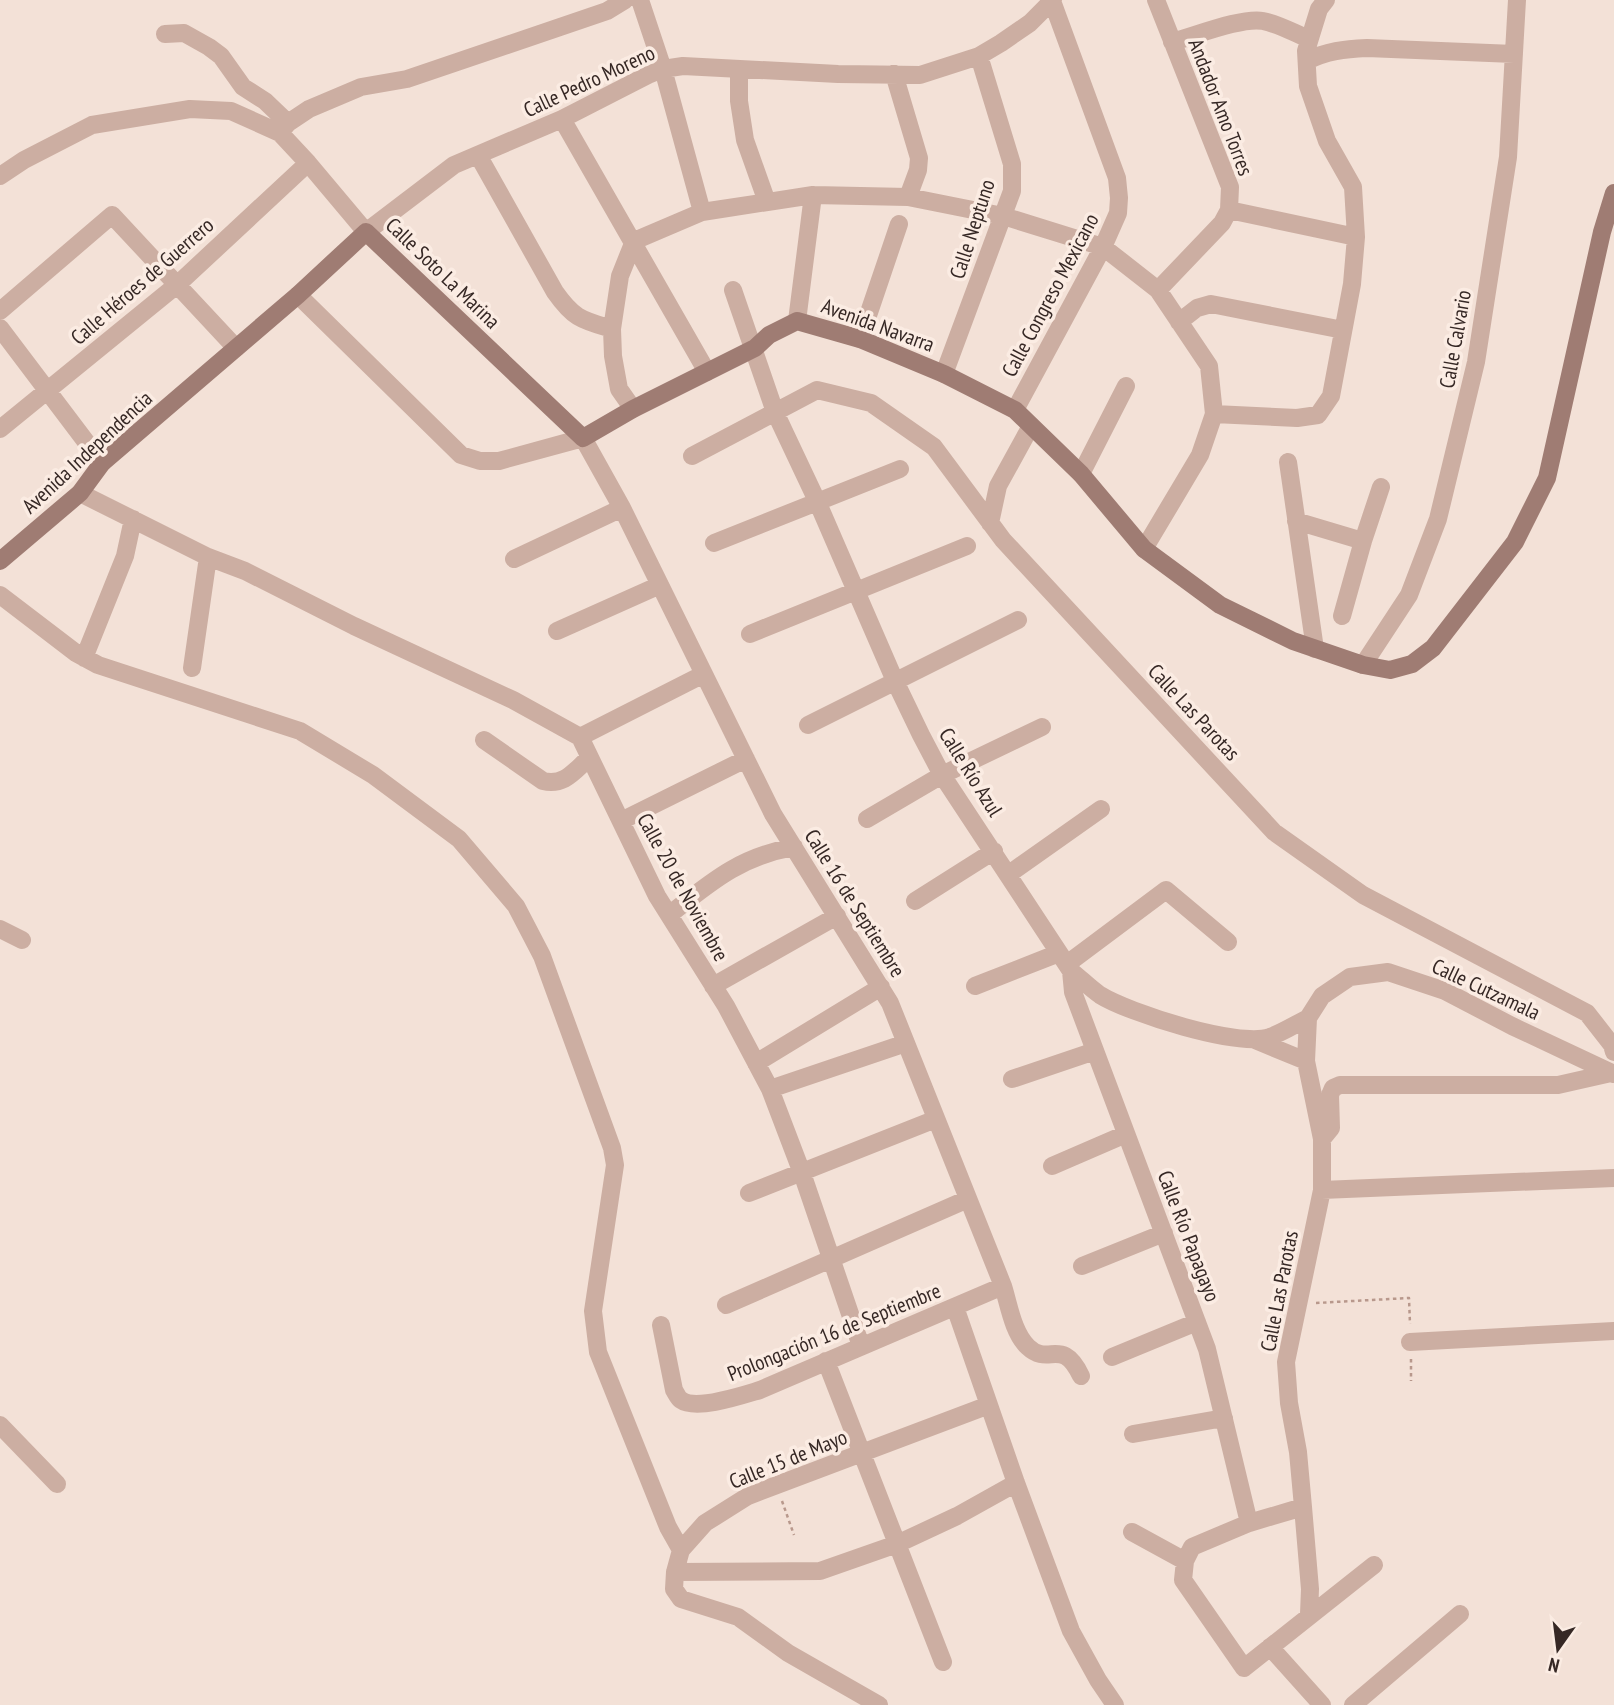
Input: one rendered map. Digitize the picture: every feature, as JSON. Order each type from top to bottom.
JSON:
[{"type":"street","points":[[0,176],[24,160],[92,125],[190,108],[231,111],[284,128],[309,109],[362,87],[407,79],[607,11],[625,0]]},
{"type":"street","points":[[639,0],[663,69],[702,212]]},
{"type":"street","name":"Andador Amo Torres","points":[[1156,0],[1230,187],[1229,209],[1222,223],[1158,290]]},
{"type":"street","points":[[1213,414],[1297,418],[1318,415],[1331,396],[1352,284],[1356,237],[1353,187],[1326,141],[1308,86],[1306,51],[1319,9],[1326,0]]},
{"type":"street","name":"Calle Calvario","points":[[1363,665],[1409,594],[1438,519],[1476,362],[1508,157],[1517,0]]},
{"type":"street","name":"Calle Pedro Moreno","points":[[236,348],[366,232],[454,165],[562,119],[663,69],[683,66],[838,74],[920,75],[979,56],[1030,23],[1052,1]]},
{"type":"street","name":"Calle Congreso Mexicano","points":[[1015,410],[1103,247],[1118,212],[1117,178],[1052,1]]},
{"type":"street","points":[[1172,42],[1249,20],[1262,21],[1309,39]]},
{"type":"street","name":"Calle Soto La Marina","points":[[165,34],[184,33],[221,57],[243,87],[265,101],[309,163],[366,232],[583,438]]},
{"type":"street","points":[[1307,61],[1344,49],[1367,48],[1514,54]]},
{"type":"street","name":"Calle Neptuno","points":[[944,374],[1012,191],[1012,164],[979,56]]},
{"type":"street","points":[[739,69],[739,101],[745,140],[766,202]]},
{"type":"street","points":[[894,74],[919,158],[918,170],[908,197]]},
{"type":"street","points":[[562,119],[707,372]]},
{"type":"street","points":[[478,155],[568,312],[584,321],[612,329]]},
{"type":"street","name":"Calle Héroes de Guerrero","points":[[0,429],[178,284],[309,163]]},
{"type":"street","name":"Avenida Navarra","points":[[633,409],[755,348],[769,335],[797,321],[860,339],[944,374],[1015,410],[1081,474],[1144,549],[1220,605],[1293,642],[1363,665],[1390,670],[1412,664],[1433,648],[1515,542],[1547,478],[1602,232],[1614,193]]},
{"type":"street","points":[[797,321],[813,195]]},
{"type":"street","points":[[298,295],[461,455],[480,461],[499,461],[583,438],[633,409],[619,389],[613,356],[612,329],[620,276],[634,241],[702,212],[813,195],[908,197],[1003,216],[1103,247],[1158,290],[1209,366],[1213,414],[1200,455],[1144,549]]},
{"type":"street","points":[[1229,209],[1356,237]]},
{"type":"street","points":[[0,310],[112,215],[236,348]]},
{"type":"street","points":[[860,339],[899,224]]},
{"type":"street","name":"Calle Río Azul","points":[[733,290],[775,412],[895,681],[943,775],[1066,963],[1101,995],[1147,1016],[1202,1032],[1252,1039],[1268,1038],[1308,1018]]},
{"type":"street","points":[[1179,322],[1197,308],[1211,304],[1343,330]]},
{"type":"street","points":[[0,328],[102,463]]},
{"type":"street","name":"Avenida Independencia","points":[[0,561],[80,493],[102,463],[236,348]]},
{"type":"street","points":[[1081,474],[1126,386]]},
{"type":"street","name":"Calle Las Parotas","points":[[692,456],[817,390],[871,403],[934,447],[1003,540],[1274,832],[1363,895],[1587,1013],[1612,1045],[1614,1052]]},
{"type":"street","points":[[990,523],[998,486],[1031,426]]},
{"type":"street","name":"Calle 16 de Septiembre","points":[[583,438],[622,508],[773,814],[890,1003],[1003,1286],[1018,1333],[1028,1347],[1038,1353],[1066,1355],[1073,1359],[1081,1376]]},
{"type":"street","points":[[1288,462],[1315,649]]},
{"type":"street","points":[[714,543],[900,469]]},
{"type":"street","points":[[1342,616],[1381,487]]},
{"type":"street","points":[[80,493],[208,557],[245,571],[513,700],[580,737],[704,674]]},
{"type":"street","points":[[514,558],[622,508]]},
{"type":"street","points":[[84,658],[125,556],[133,519]]},
{"type":"street","points":[[1296,521],[1363,541]]},
{"type":"street","points":[[750,634],[967,546]]},
{"type":"street","points":[[192,668],[208,557]]},
{"type":"street","points":[[557,631],[660,585]]},
{"type":"street","points":[[0,595],[84,658],[99,665],[300,731],[373,775],[459,839],[516,906],[542,956],[612,1148],[615,1165],[593,1311],[594,1332],[603,1364],[668,1527],[681,1550]]},
{"type":"street","points":[[808,725],[1018,620]]},
{"type":"street","points":[[867,818],[943,775],[1042,727]]},
{"type":"street","name":"Calle 20 de Noviembre","points":[[580,737],[657,896],[713,986],[770,1089],[802,1173],[861,1346]]},
{"type":"street","points":[[484,740],[543,781],[554,784],[566,779],[589,758]]},
{"type":"street","points":[[621,821],[746,759]]},
{"type":"street","points":[[1009,874],[1101,809]]},
{"type":"street","points":[[669,915],[716,878],[749,859],[794,847]]},
{"type":"street","points":[[915,901],[994,851]]},
{"type":"street","points":[[975,986],[1066,963],[1166,890],[1228,942]]},
{"type":"street","points":[[713,986],[837,916]]},
{"type":"street","points":[[0,929],[22,940]]},
{"type":"street","name":"Calle Río Papagayo","points":[[1066,963],[1073,992],[1207,1349],[1249,1523]]},
{"type":"street","name":"Calle Cutzamala","points":[[1308,1018],[1322,996],[1350,977],[1388,972],[1446,991],[1512,1026],[1613,1073]]},
{"type":"street","points":[[757,1063],[881,988]]},
{"type":"street","name":"Calle Las Parotas","points":[[1308,1018],[1306,1061],[1322,1139],[1322,1190],[1286,1362],[1289,1403],[1298,1452],[1310,1589],[1309,1614]]},
{"type":"street","points":[[1252,1039],[1306,1061]]},
{"type":"street","points":[[770,1089],[906,1043]]},
{"type":"street","points":[[1012,1079],[1095,1051]]},
{"type":"street","points":[[1322,1139],[1331,1128],[1333,1088],[1340,1085],[1558,1085],[1613,1073]]},
{"type":"street","points":[[749,1193],[936,1119]]},
{"type":"street","points":[[1052,1166],[1126,1134]]},
{"type":"street","points":[[1322,1190],[1614,1178]]},
{"type":"street","points":[[726,1305],[968,1199]]},
{"type":"street","points":[[1082,1266],[1164,1233]]},
{"type":"street","name":"Prolongación 16 de Septiembre","points":[[661,1325],[674,1390],[679,1399],[689,1404],[724,1401],[760,1390],[1003,1286]]},
{"type":"street","points":[[955,1307],[1071,1631],[1115,1705]]},
{"type":"street","points":[[1112,1357],[1197,1322]]},
{"type":"street","points":[[1410,1342],[1614,1331]]},
{"type":"street","points":[[826,1362],[943,1662]]},
{"type":"street","name":"Calle 15 de Mayo","points":[[676,1572],[681,1550],[705,1523],[748,1496],[989,1405]]},
{"type":"street","points":[[1133,1434],[1224,1418]]},
{"type":"street","points":[[0,1425],[57,1485]]},
{"type":"street","points":[[879,1705],[788,1653],[738,1617],[681,1599],[674,1589],[676,1572],[820,1571],[897,1545],[1016,1483]]},
{"type":"street","points":[[1303,1507],[1249,1523],[1192,1548],[1185,1561],[1183,1580],[1244,1668],[1374,1565]]},
{"type":"street","points":[[1132,1532],[1185,1561]]},
{"type":"street","points":[[1353,1705],[1461,1614]]},
{"type":"street","points":[[1270,1647],[1322,1705]]},
{"type":"path","points":[[1299,1304],[1409,1298]]},
{"type":"path","points":[[777,1485],[794,1535]]}]
